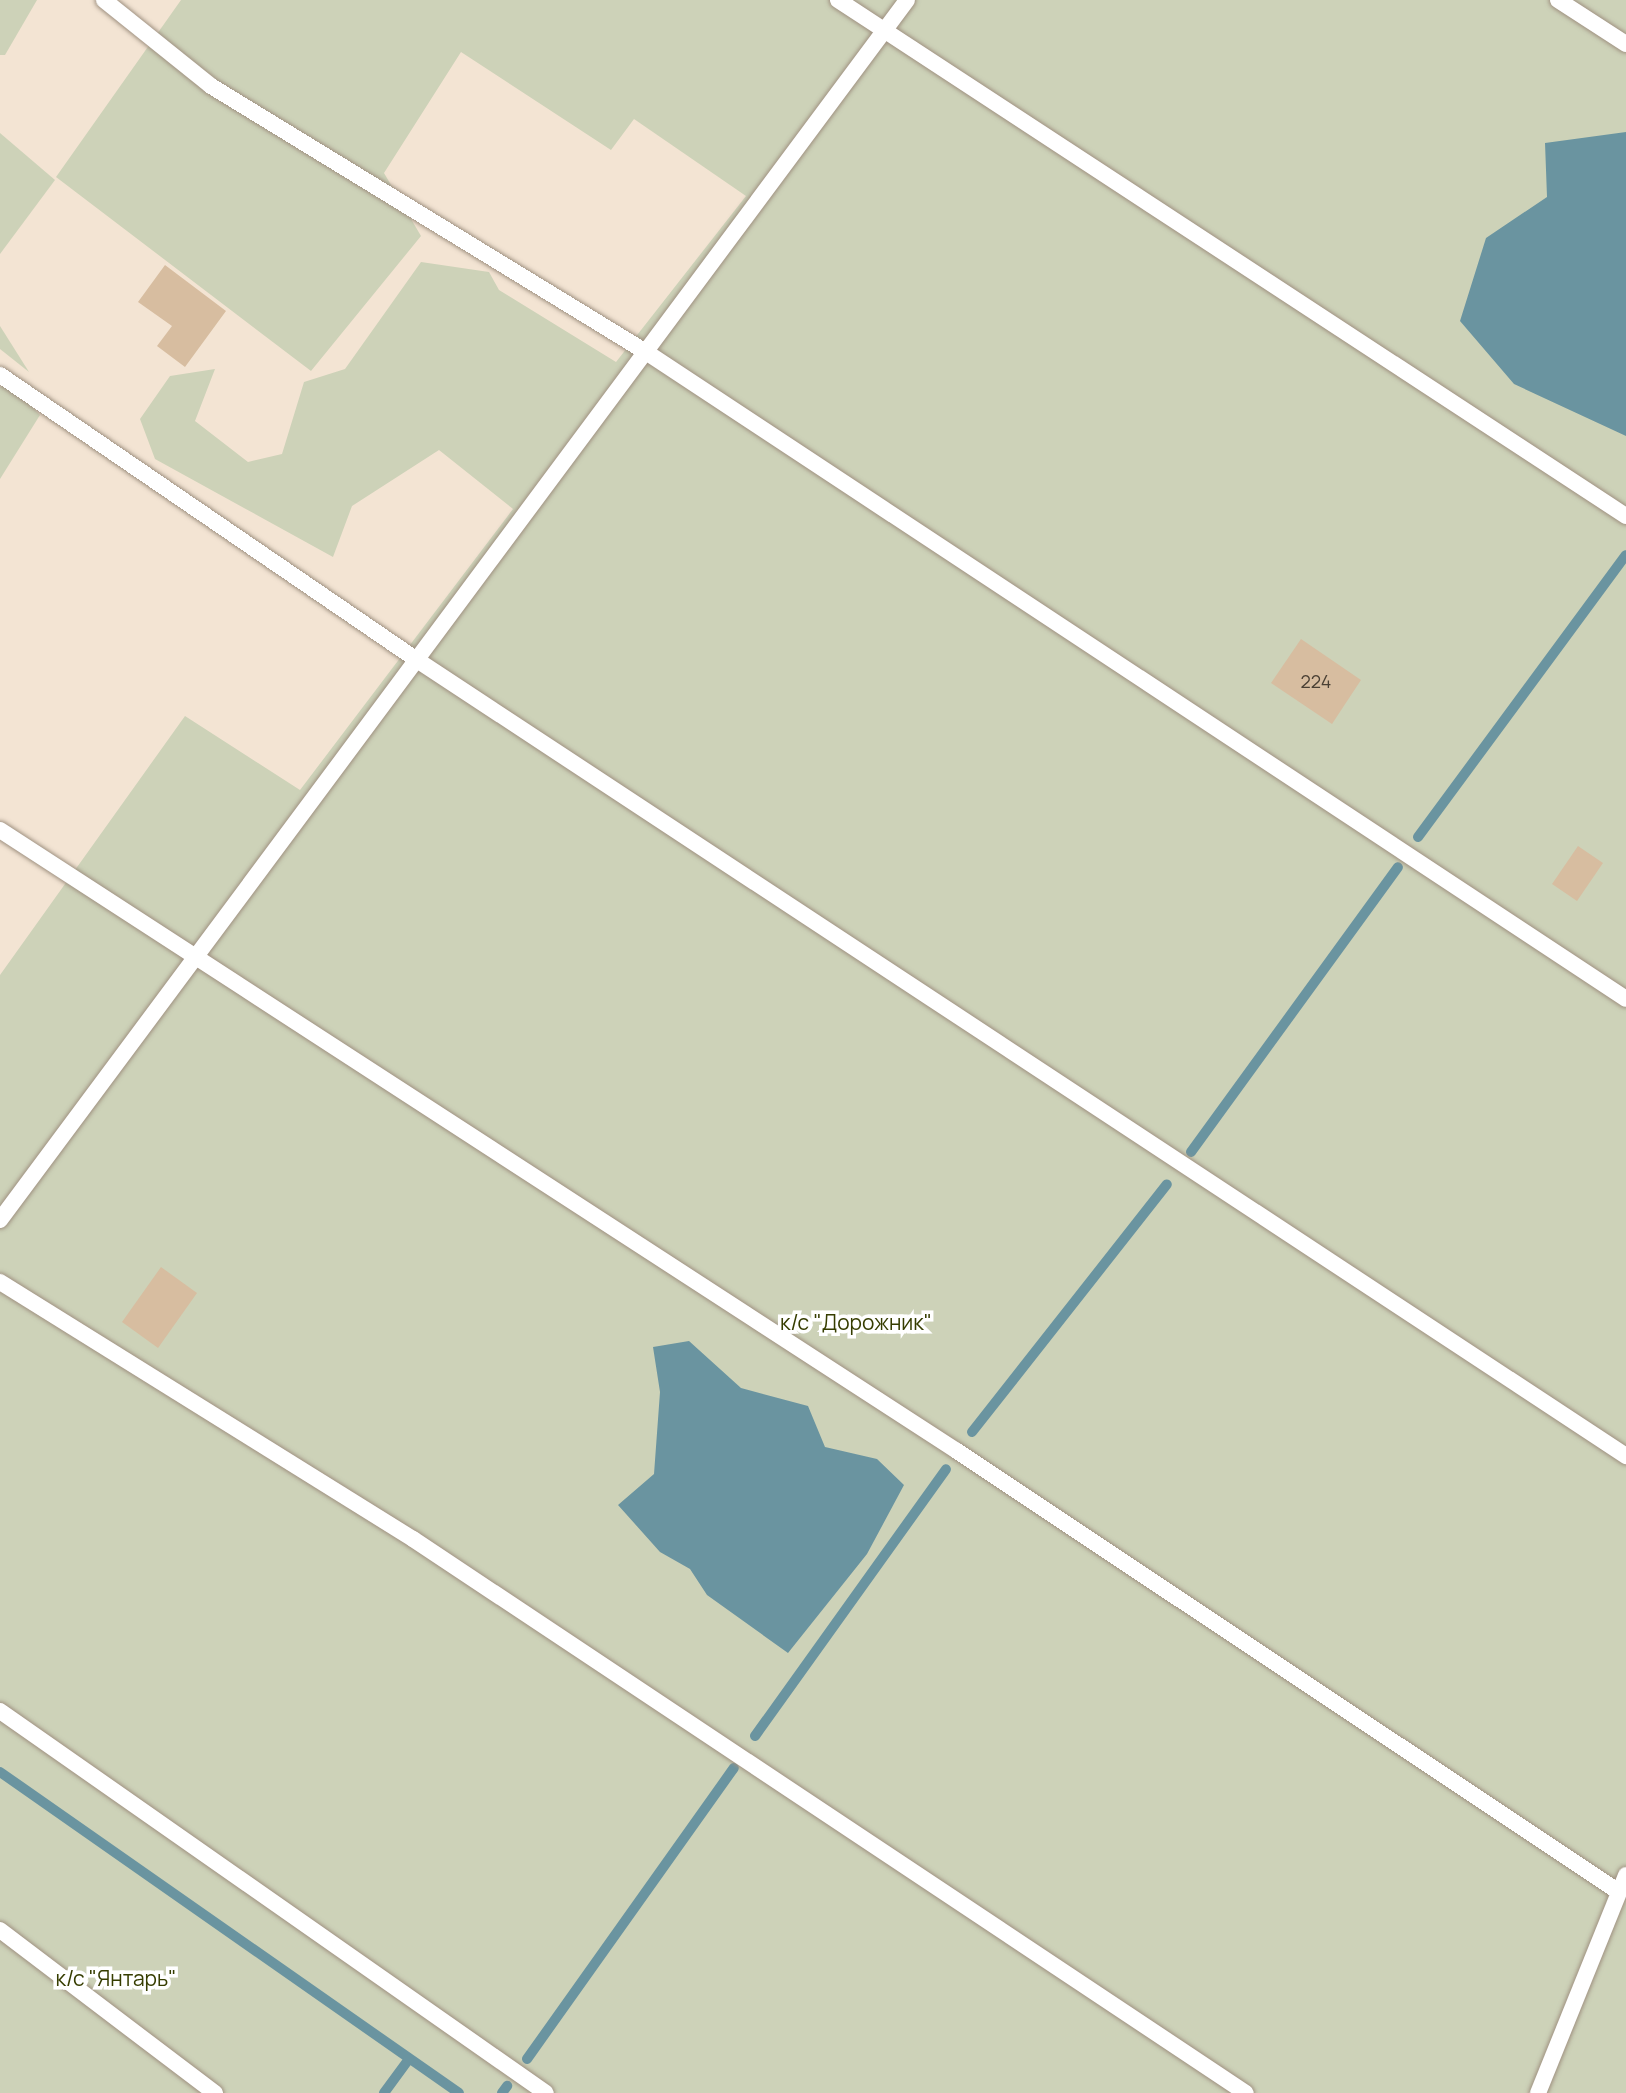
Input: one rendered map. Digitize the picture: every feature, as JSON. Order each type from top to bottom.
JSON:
[{"type":"lane","points":[[104,0],[211,86],[646,352],[1626,999]]},
{"type":"lane","points":[[838,0],[1626,516]]},
{"type":"lane","points":[[0,1220],[908,0]]},
{"type":"lane","points":[[1558,0],[1626,44]]},
{"type":"lane","points":[[0,375],[417,660],[1626,1456]]},
{"type":"lane","points":[[0,830],[198,954],[1619,1892]]},
{"type":"lane","points":[[0,1282],[413,1539],[1246,2093]]},
{"type":"lane","points":[[0,1712],[546,2093]]},
{"type":"lane","points":[[1538,2093],[1626,1875]]},
{"type":"lane","points":[[0,1930],[215,2093]]},
{"type":"green space","points":[[0,0],[37,0],[5,55],[0,55]]},
{"type":"green space","name":"к/с \"Дорожник\"","points":[[181,0],[1626,0],[1626,2093],[0,2093],[0,975],[185,716],[300,790],[513,509],[439,450],[352,506],[333,557],[155,459],[140,419],[170,376],[215,369],[195,421],[248,462],[282,454],[304,382],[345,369],[421,262],[489,272],[499,290],[616,362],[746,196],[634,119],[611,150],[461,52],[384,173],[421,236],[311,371],[56,177]]},
{"type":"green space","points":[[0,133],[55,180],[0,254]]},
{"type":"green space","points":[[0,326],[29,372],[0,349]]},
{"type":"green space","points":[[9,384],[40,415],[0,479],[0,387]]},
{"type":"water","points":[[1626,132],[1626,436],[1514,384],[1460,321],[1486,238],[1547,197],[1545,143]]},
{"type":"water","points":[[689,1341],[741,1388],[808,1406],[825,1447],[877,1459],[904,1485],[867,1554],[788,1653],[707,1595],[690,1569],[660,1552],[618,1505],[654,1474],[660,1392],[653,1347]]},
{"type":"building","points":[[165,265],[226,311],[185,367],[157,346],[172,326],[138,302]]},
{"type":"building","points":[[1301,639],[1361,680],[1332,724],[1271,683]]},
{"type":"building","points":[[1578,846],[1603,863],[1577,901],[1552,884]]},
{"type":"building","points":[[161,1267],[197,1293],[158,1348],[122,1322]]},
{"type":"waterway","points":[[1418,837],[1626,555]]},
{"type":"waterway","points":[[1191,1152],[1398,867]]},
{"type":"waterway","points":[[972,1432],[1167,1184]]},
{"type":"waterway","points":[[755,1736],[946,1469]]},
{"type":"waterway","points":[[527,2059],[734,1768]]},
{"type":"waterway","points":[[0,1772],[459,2093]]},
{"type":"waterway","points":[[384,2093],[409,2059]]},
{"type":"waterway","points":[[502,2093],[507,2086]]},
{"type":"park label","name":"к/с \"Янтарь\"","points":[[116,1978]]}]
